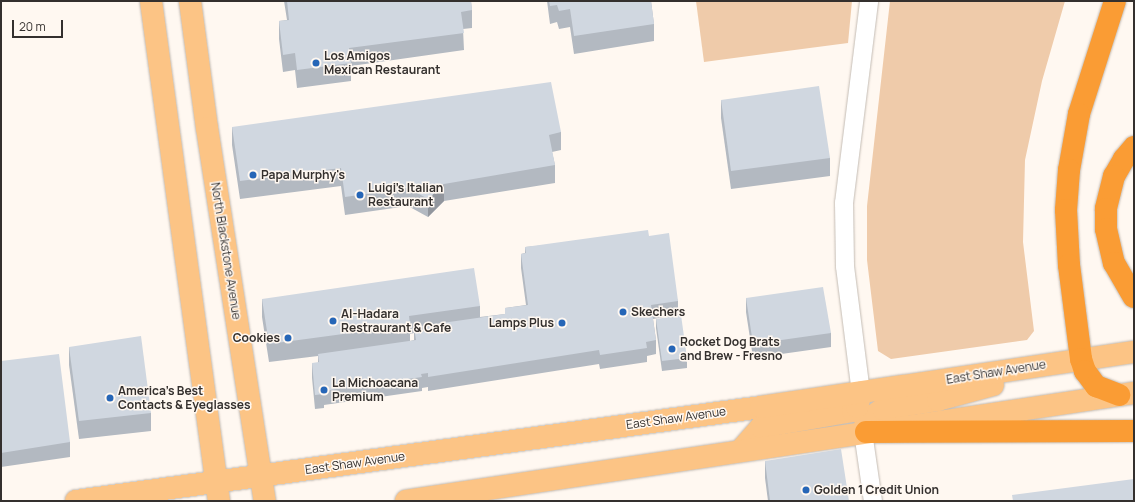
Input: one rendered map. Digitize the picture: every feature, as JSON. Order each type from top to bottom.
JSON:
[{"type":"highway","points":[[1115,1],[1083,98],[1069,170],[1067,246],[1082,359],[1085,371],[1096,386],[1126,394]]},
{"type":"highway","points":[[1134,147],[1124,159],[1114,176],[1106,209],[1106,229],[1114,263],[1134,297]]},
{"type":"highway","points":[[865,432],[1134,431]]},
{"type":"main road","points":[[151,1],[218,491]]},
{"type":"main road","name":"North Blackstone Avenue","points":[[190,1],[207,128],[265,501]]},
{"type":"main road","name":"East Shaw Avenue","points":[[76,501],[218,491],[262,476],[861,393],[1134,352]]},
{"type":"main road","points":[[865,432],[867,420],[883,409],[938,400],[1082,359]]},
{"type":"main road","points":[[741,450],[761,427],[853,411],[857,407],[861,393]]},
{"type":"main road","points":[[406,501],[741,450],[1126,394]]},
{"type":"street","points":[[861,393],[845,266],[844,203],[869,1]]},
{"type":"street","points":[[865,432],[873,501]]},
{"type":"shaded area","points":[[696,1],[852,1],[848,43],[704,62]]},
{"type":"shaded area","points":[[890,1],[1065,1],[1042,81],[1025,160],[1023,242],[1034,331],[1027,340],[891,359],[878,351],[867,260],[867,206]]},
{"type":"building","points":[[287,1],[471,1],[472,10],[461,12],[464,33],[349,48],[351,63],[297,70],[295,53],[283,55],[279,21],[289,20]]},
{"type":"building","points":[[549,1],[651,1],[654,24],[574,36],[570,9],[559,11],[557,5],[550,6]]},
{"type":"building","points":[[551,82],[561,132],[549,135],[555,165],[444,184],[428,199],[408,188],[345,197],[341,168],[240,181],[232,127]]},
{"type":"building","points":[[819,86],[830,158],[731,171],[721,100]]},
{"type":"building","points":[[648,230],[649,236],[669,233],[678,301],[651,305],[656,340],[646,342],[647,348],[600,355],[599,350],[428,377],[428,373],[421,374],[422,377],[323,391],[324,394],[315,395],[312,363],[319,362],[318,354],[416,340],[414,327],[505,314],[505,308],[528,305],[521,254],[526,253],[525,247]]},
{"type":"building","points":[[474,268],[480,306],[409,316],[410,325],[269,344],[262,299]]},
{"type":"building","points":[[823,287],[831,333],[753,344],[746,298]]},
{"type":"building","points":[[681,315],[687,358],[662,361],[656,319]]},
{"type":"building","name":"America's Best Contacts & Eyeglasses","points":[[141,336],[151,413],[79,421],[69,347]]},
{"type":"building","points":[[59,354],[70,442],[1,453],[1,361]]},
{"type":"building","name":"Golden 1 Credit Union","points":[[841,449],[849,501],[770,501],[765,461]]},
{"type":"building","points":[[1134,479],[1134,501],[1013,501],[1012,495]]},
{"type":"place","name":"Los Amigos Mexican Restaurant","points":[[316,63]]},
{"type":"place","name":"Papa Murphy's","points":[[253,175]]},
{"type":"place","name":"Luigi's Italian Restaurant","points":[[360,195]]},
{"type":"place","name":"Skechers","points":[[623,312]]},
{"type":"place","name":"Al-Hadara Restraurant & Cafe","points":[[333,321]]},
{"type":"place","name":"Lamps Plus","points":[[562,323]]},
{"type":"place","name":"Cookies","points":[[288,338]]},
{"type":"place","name":"Rocket Dog Brats and Brew - Fresno","points":[[672,349]]},
{"type":"place","name":"La Michoacana Premium","points":[[324,390]]},
{"type":"place","name":"America's Best Contacts & Eyeglasses","points":[[110,398]]},
{"type":"place","name":"Golden 1 Credit Union","points":[[806,490]]}]
